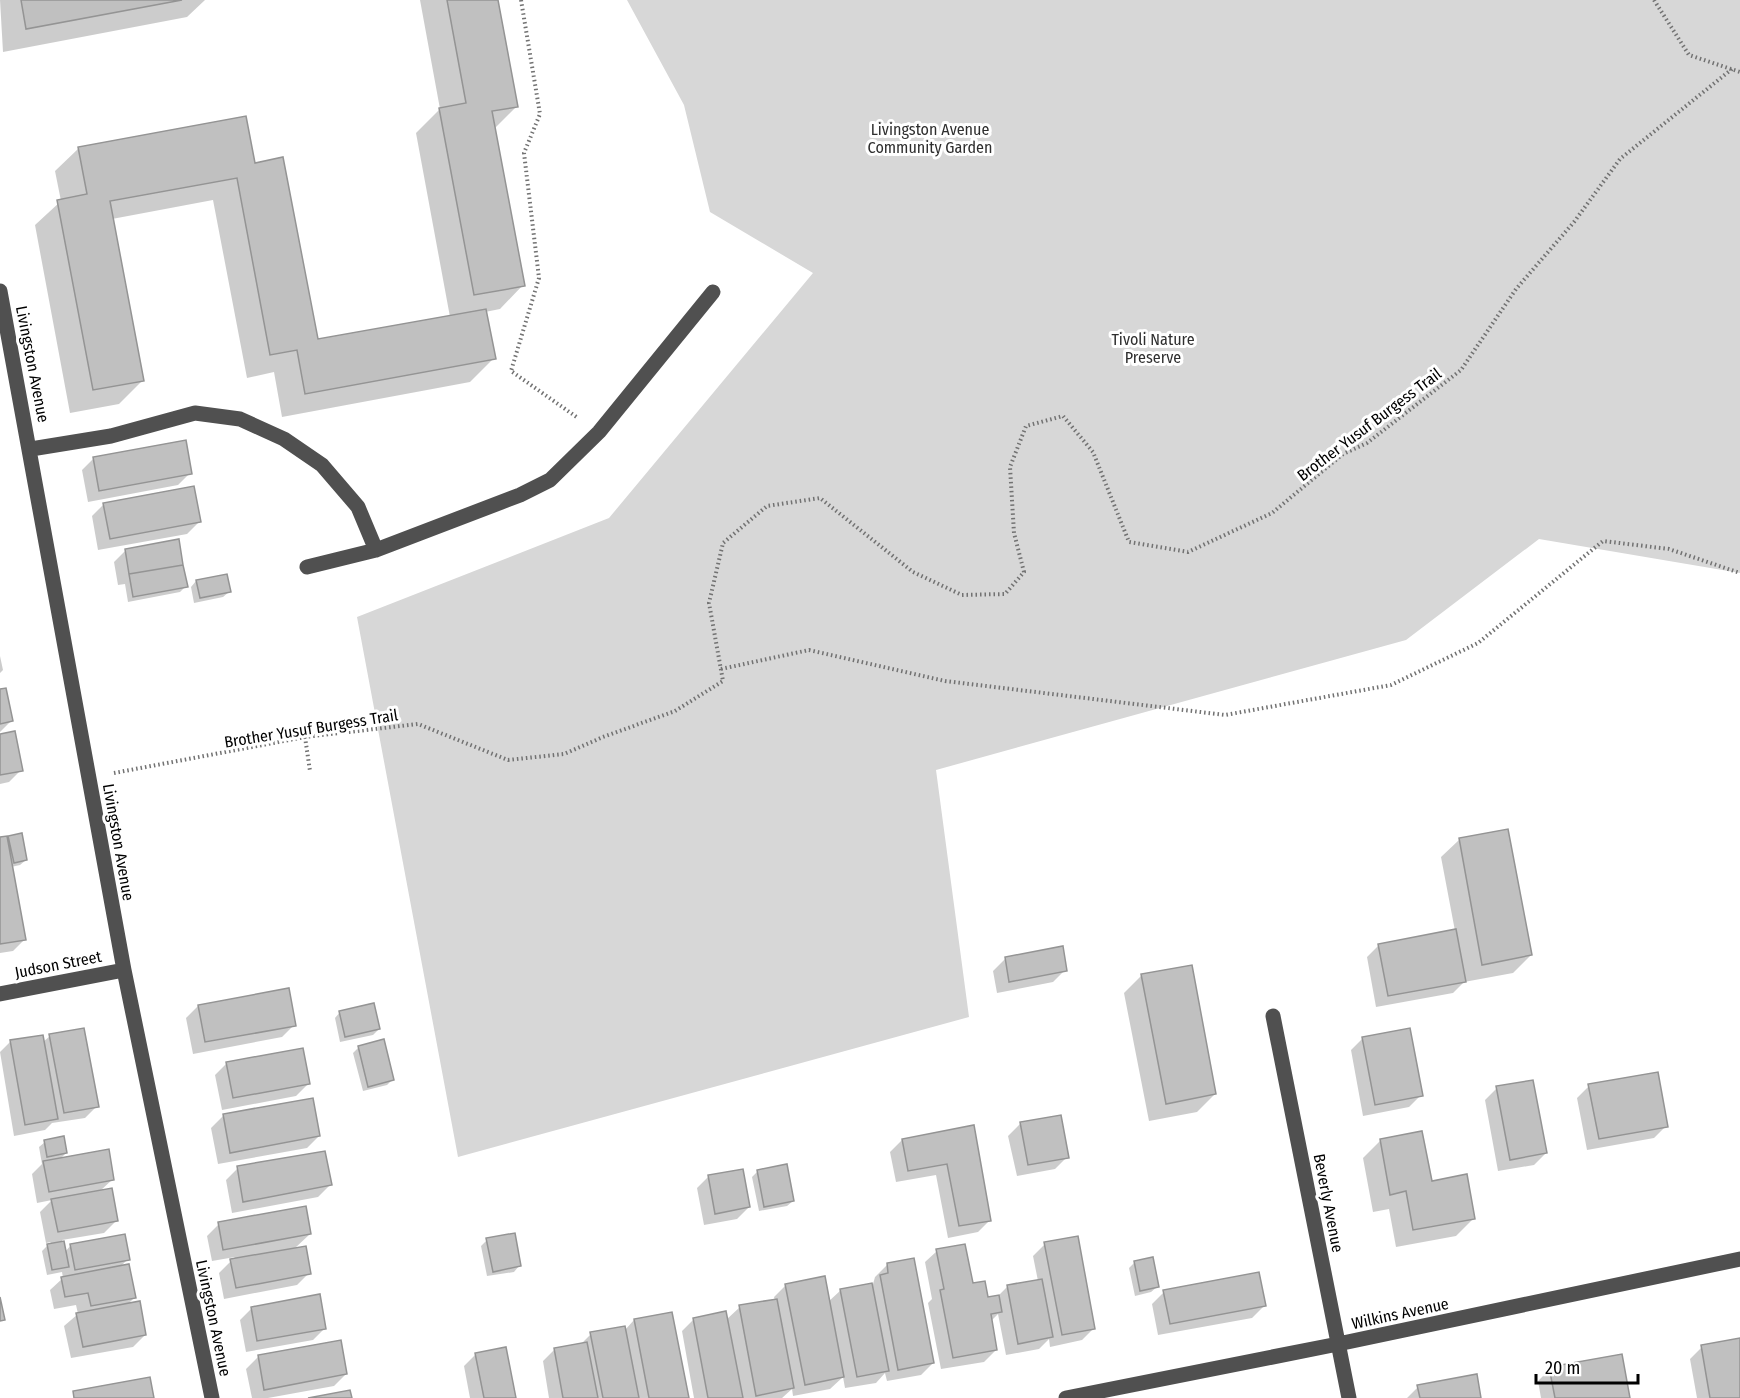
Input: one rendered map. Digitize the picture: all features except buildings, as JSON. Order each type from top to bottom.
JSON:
[{"type":"street","name":"Livingston Avenue","points":[[0,291],[31,449],[124,970],[212,1398]]},
{"type":"street","points":[[307,567],[376,550],[519,495],[550,480],[599,432],[713,292]]},
{"type":"street","points":[[31,449],[111,436],[195,413],[240,419],[284,440],[322,465],[358,507],[376,550]]},
{"type":"street","name":"Judson Street","points":[[0,994],[124,970]]},
{"type":"street","name":"Beverly Avenue","points":[[1273,1016],[1349,1398]]},
{"type":"street","name":"Wilkins Avenue","points":[[1066,1398],[1338,1344],[1740,1259]]},
{"type":"path","points":[[521,0],[540,114],[524,153],[539,278],[511,371],[599,432]]},
{"type":"path","points":[[1654,0],[1689,54],[1740,72]]},
{"type":"path","name":"Brother Yusuf Burgess Trail","points":[[89,778],[305,737],[418,724],[508,760],[564,754],[675,711],[723,681],[709,603],[723,543],[767,506],[820,498],[913,572],[962,595],[1005,594],[1024,572],[1014,533],[1010,467],[1026,426],[1063,416],[1093,452],[1129,542],[1188,552],[1272,513],[1343,454],[1367,443],[1461,370],[1516,289],[1574,222],[1620,159],[1732,69]]},
{"type":"path","points":[[721,669],[809,650],[945,681],[1225,715],[1391,686],[1478,643],[1603,541],[1670,549],[1740,573]]},
{"type":"path","points":[[305,737],[310,771]]},
{"type":"green space","name":"Tivoli Nature Preserve","points":[[627,0],[1740,0],[1740,573],[1539,539],[1406,640],[936,770],[969,1017],[458,1157],[357,617],[609,518],[813,273],[710,212],[684,105]]},
{"type":"park label","name":"Livingston Avenue Community Garden","points":[[930,138]]}]
